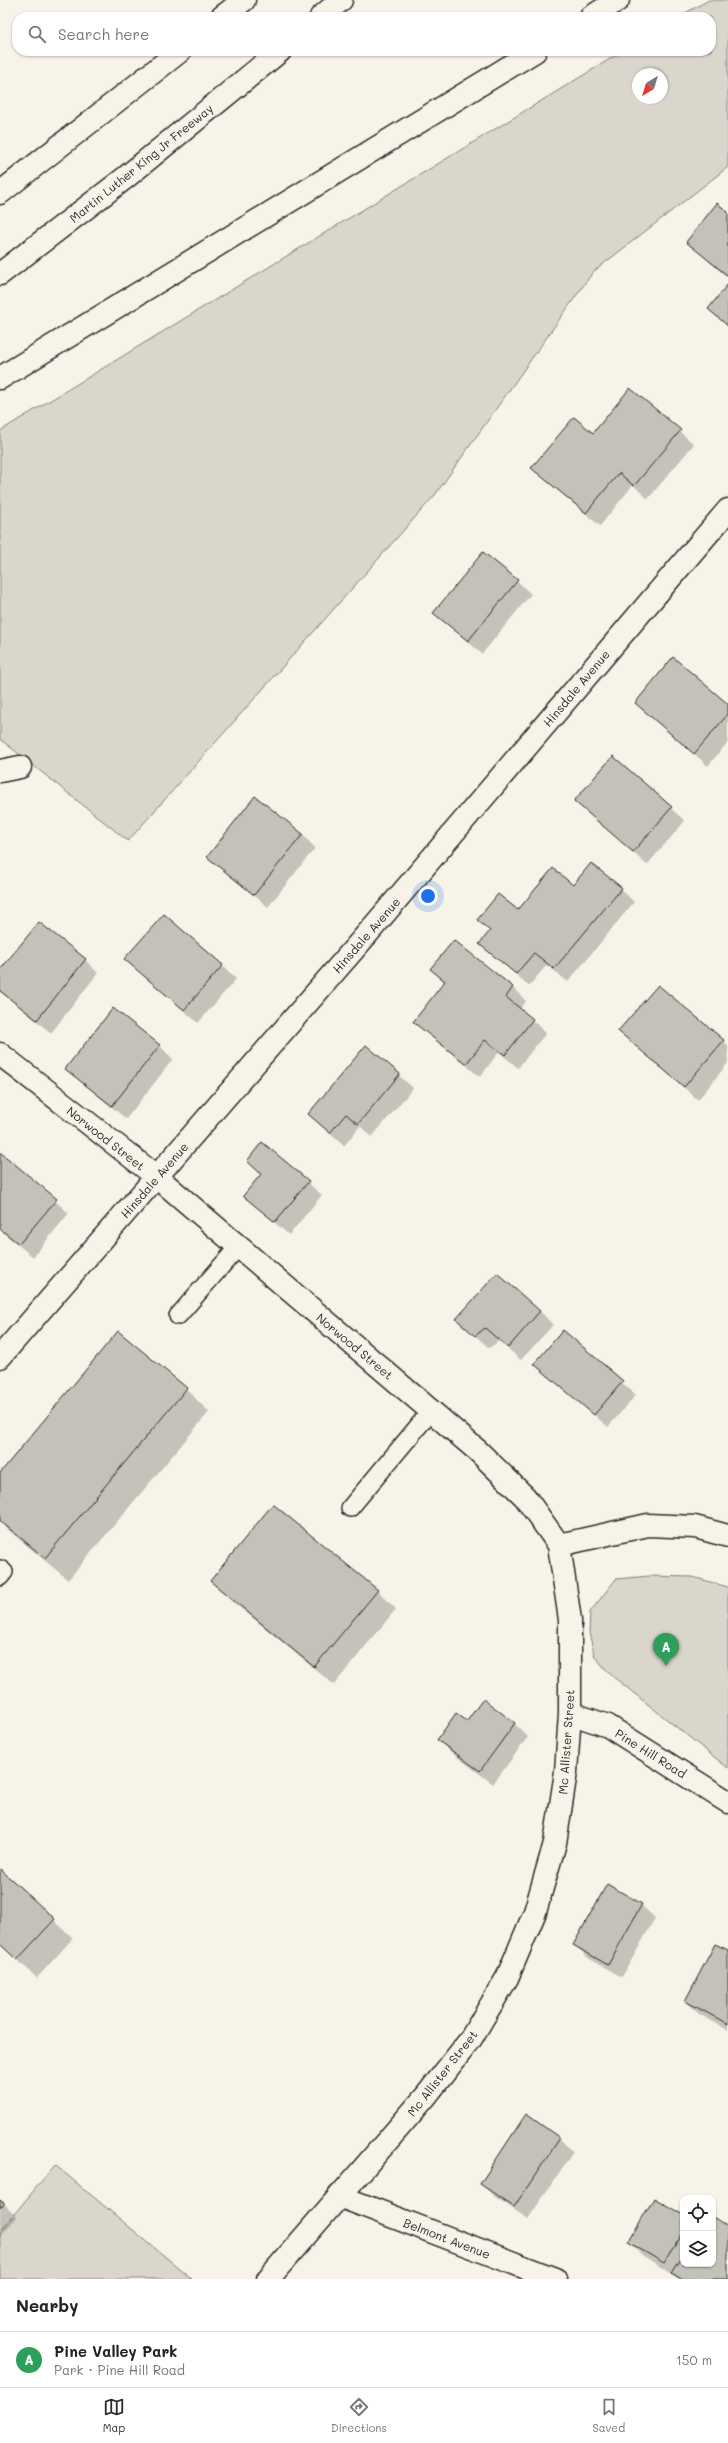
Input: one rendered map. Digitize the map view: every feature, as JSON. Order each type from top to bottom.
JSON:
[{"type":"main road","points":[[228,12],[244,0]]},
{"type":"main road","points":[[327,12],[342,0]]},
{"type":"main road","points":[[599,12],[618,0]]},
{"type":"main road","points":[[0,193],[174,56]]},
{"type":"main road","name":"Martin Luther King Jr Freeway","points":[[0,274],[125,178],[274,56]]},
{"type":"main road","points":[[0,378],[527,56]]},
{"type":"main road","name":"Hinsdale Avenue","points":[[0,1357],[373,927],[728,510]]},
{"type":"main road","name":"Norwood Street","points":[[0,1054],[156,1177],[478,1451],[525,1497],[559,1545]]},
{"type":"main road","points":[[559,1545],[648,1525],[695,1527],[728,1536]]},
{"type":"main road","name":"Mc Allister Street","points":[[268,2279],[426,2096],[470,2040],[507,1978],[535,1912],[555,1843],[566,1772],[570,1713],[570,1620],[559,1545]]},
{"type":"main road","name":"Pine Hill Road","points":[[570,1713],[608,1726],[728,1802]]},
{"type":"main road","name":"Belmont Avenue","points":[[339,2196],[555,2279]]},
{"type":"lane","points":[[178,1316],[238,1247]]},
{"type":"lane","points":[[350,1508],[431,1410]]},
{"type":"lane","points":[[0,1569],[4,1572],[0,1577]]},
{"type":"shaded area","points":[[709,0],[728,0],[728,167],[593,272],[435,495],[128,841],[0,739],[0,431],[615,56],[716,56],[716,12],[687,12]]},
{"type":"shaded area","points":[[649,1576],[693,1577],[728,1587],[728,1768],[611,1675],[595,1657],[589,1633],[590,1612],[616,1579]]},
{"type":"shaded area","points":[[55,2165],[192,2279],[0,2279],[0,2231]]},
{"type":"building","points":[[717,203],[728,212],[728,276],[686,242]]},
{"type":"building","points":[[728,284],[728,326],[708,309]]},
{"type":"building","points":[[630,388],[681,430],[634,486],[619,473],[586,513],[531,468],[574,417],[593,433]]},
{"type":"building","points":[[483,552],[518,580],[468,641],[433,613]]},
{"type":"building","points":[[673,657],[728,704],[728,714],[694,754],[635,703]]},
{"type":"building","points":[[613,756],[672,807],[633,852],[574,801]]},
{"type":"building","points":[[255,796],[303,834],[254,895],[207,857]]},
{"type":"building","points":[[591,863],[622,888],[554,969],[534,953],[516,974],[479,944],[490,931],[477,920],[498,894],[518,910],[553,868],[573,885]]},
{"type":"building","points":[[164,914],[223,965],[184,1010],[124,959]]},
{"type":"building","points":[[39,922],[86,959],[37,1020],[0,991],[0,970]]},
{"type":"building","points":[[454,940],[513,987],[506,997],[533,1019],[505,1055],[485,1040],[466,1064],[413,1022],[445,981],[430,969]]},
{"type":"building","points":[[658,985],[724,1040],[684,1087],[618,1031]]},
{"type":"building","points":[[113,1008],[160,1045],[112,1106],[65,1069]]},
{"type":"building","points":[[366,1045],[400,1074],[358,1124],[346,1114],[330,1133],[308,1114]]},
{"type":"building","points":[[262,1142],[309,1181],[275,1222],[243,1196],[261,1174],[247,1161]]},
{"type":"building","points":[[0,1152],[57,1199],[19,1244],[0,1229]]},
{"type":"building","points":[[497,1273],[540,1311],[508,1348],[485,1328],[475,1336],[456,1319]]},
{"type":"building","points":[[563,1330],[623,1381],[594,1415],[534,1364]]},
{"type":"building","points":[[118,1331],[187,1388],[45,1558],[0,1521],[0,1473]]},
{"type":"building","points":[[273,1504],[378,1590],[314,1667],[210,1581]]},
{"type":"building","points":[[483,1699],[515,1723],[480,1771],[437,1740],[456,1713],[467,1721]]},
{"type":"building","points":[[0,1869],[55,1919],[17,1960],[0,1944]]},
{"type":"building","points":[[607,1884],[642,1904],[608,1965],[573,1945]]},
{"type":"building","points":[[715,1944],[728,1950],[728,2024],[685,2001]]},
{"type":"building","points":[[526,2114],[560,2138],[514,2207],[480,2184]]},
{"type":"building","points":[[654,2198],[680,2213],[680,2238],[664,2263],[628,2242]]},
{"type":"building","points":[[0,2200],[4,2203],[0,2208]]},
{"type":"building","points":[[716,2220],[728,2228],[728,2279],[681,2279],[672,2273],[680,2261],[680,2267],[716,2267]]},
{"type":"place","name":"Pine Valley Park","points":[[666,1666]]}]
